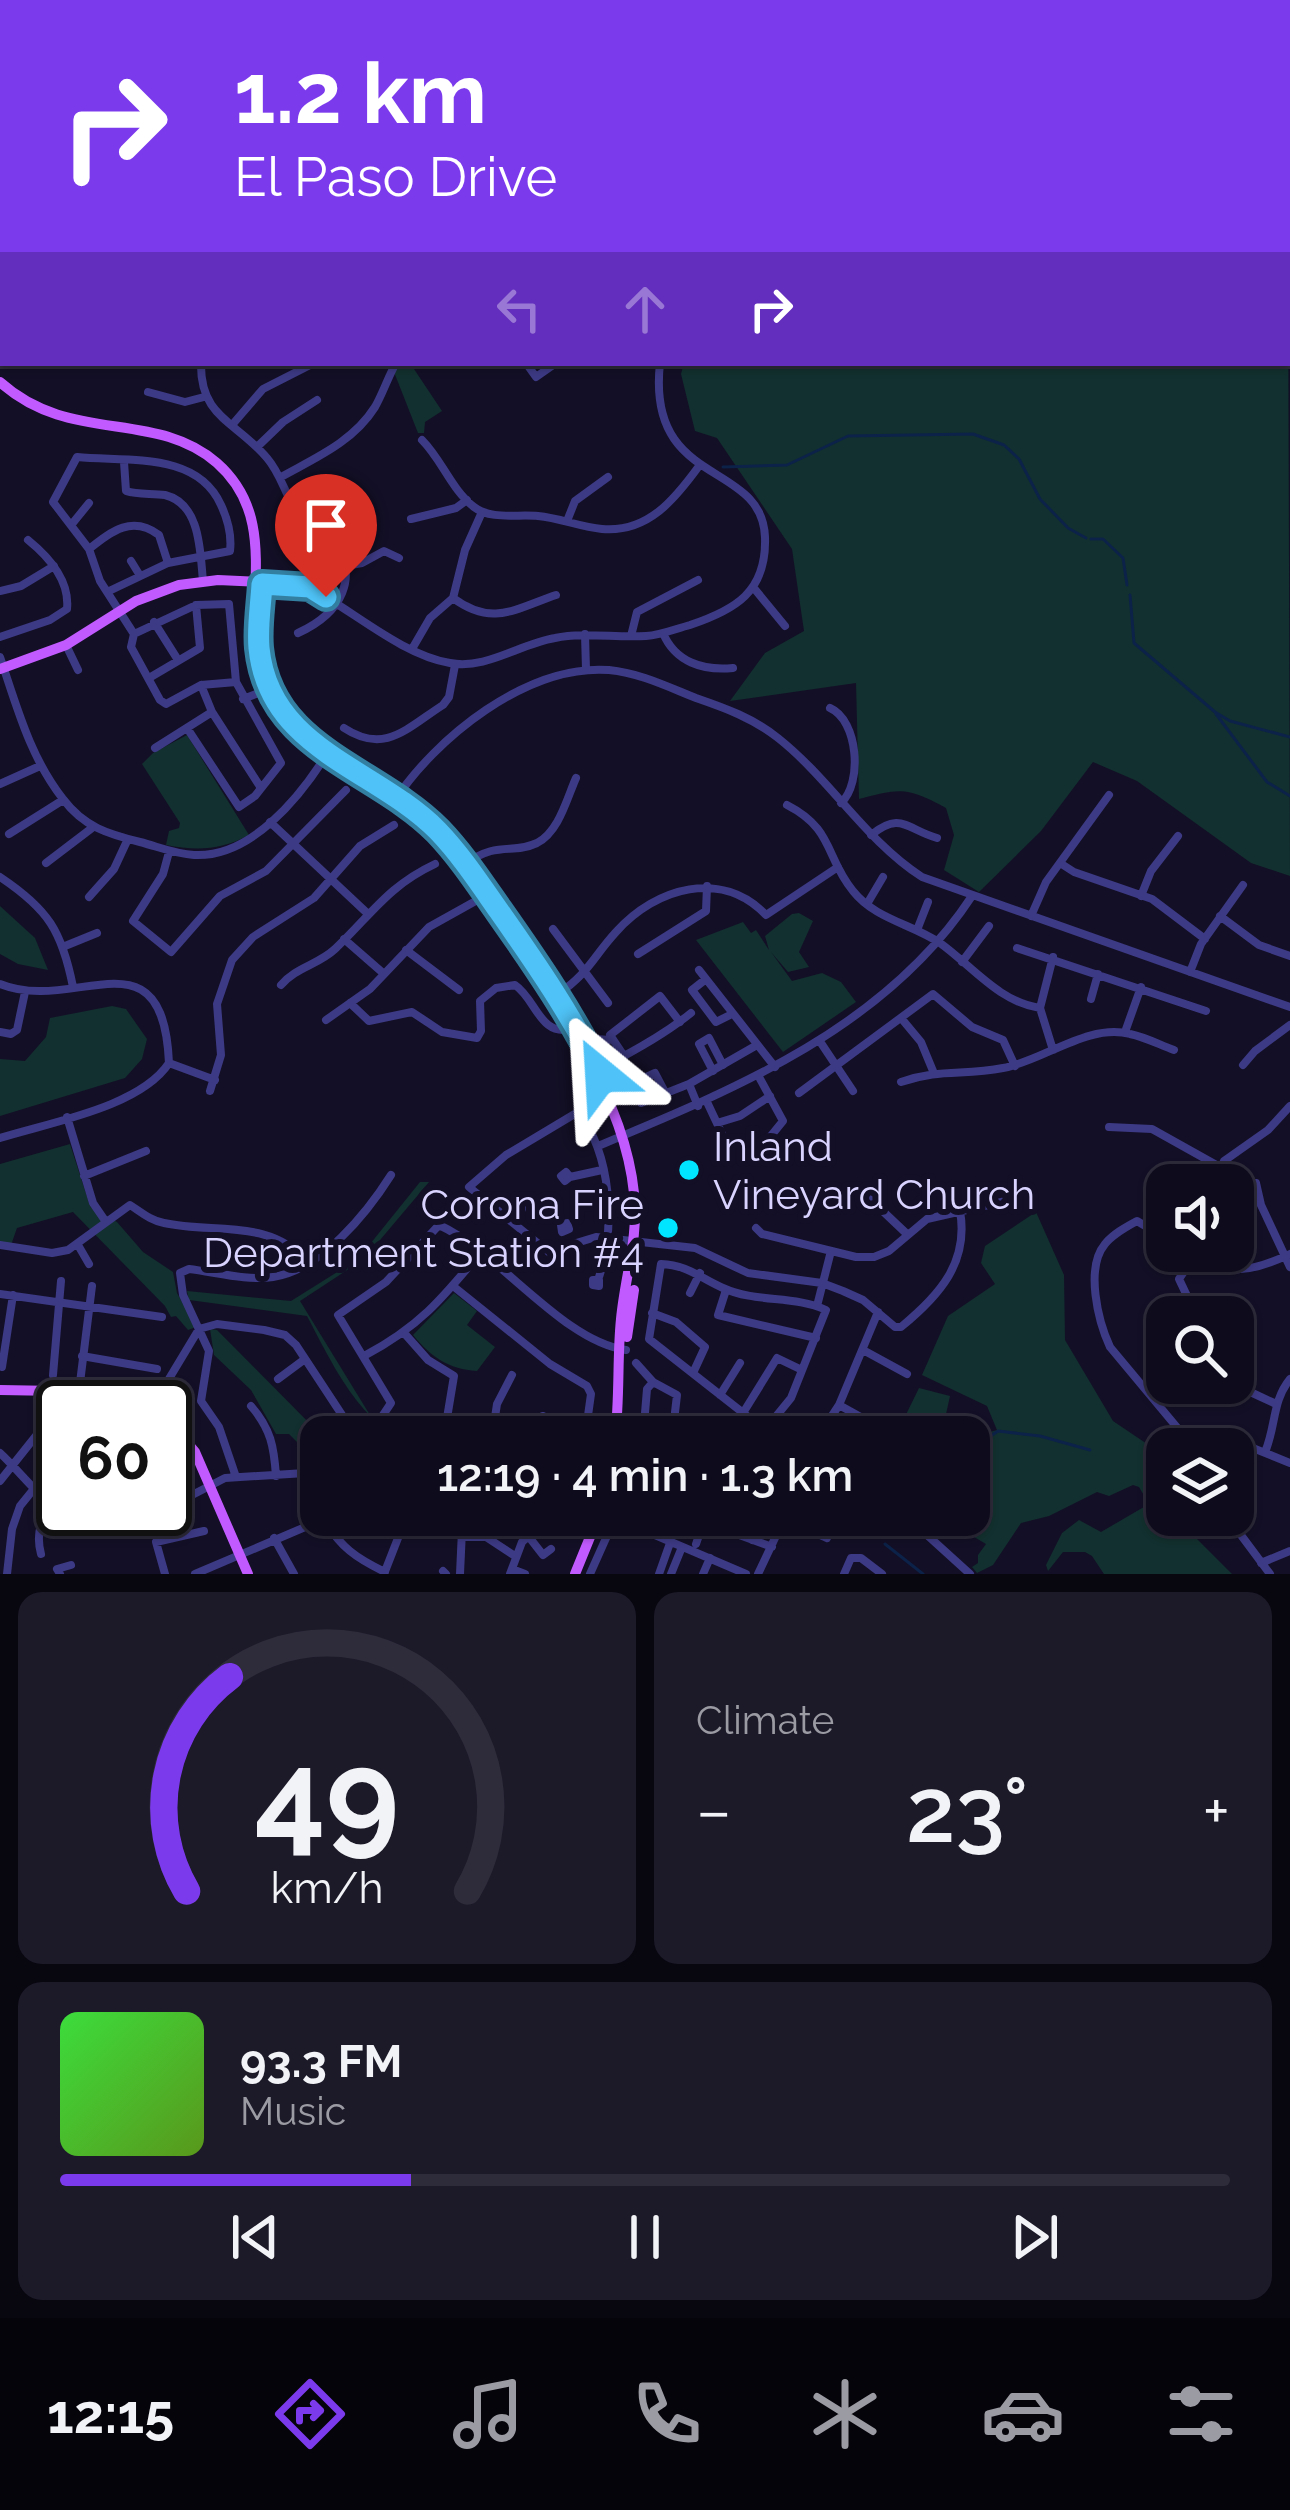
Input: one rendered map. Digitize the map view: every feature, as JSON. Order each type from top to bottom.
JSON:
[{"type":"main road","points":[[0,382],[28,403],[68,418],[178,432],[222,459],[243,484],[260,522],[258,642],[266,690],[289,732],[429,823],[465,864],[558,994],[588,1045],[625,1135],[634,1192],[638,1240],[620,1318],[619,1416]]},
{"type":"main road","points":[[1,664],[66,645],[155,593],[203,581],[260,581]]},
{"type":"main road","points":[[395,801],[433,835],[536,974],[569,1026],[625,1135]]},
{"type":"main road","points":[[536,974],[558,994],[569,1026]]},
{"type":"main road","points":[[588,1045],[588,1064]]},
{"type":"main road","points":[[0,1390],[36,1390]]},
{"type":"main road","points":[[192,1447],[251,1574]]},
{"type":"main road","points":[[571,1574],[584,1536]]},
{"type":"street","points":[[201,366],[205,397],[215,413],[257,447],[280,477],[295,509],[328,533],[345,566],[337,604],[325,619],[298,633]]},
{"type":"street","points":[[232,425],[263,388],[308,366]]},
{"type":"street","points":[[280,477],[358,429],[376,405],[392,366]]},
{"type":"street","points":[[528,366],[536,376],[551,366]]},
{"type":"street","points":[[260,581],[310,587],[412,649],[455,664],[488,661],[544,640],[663,633],[725,613],[753,587],[765,534],[757,509],[740,490],[699,466],[680,448],[663,419],[660,366]]},
{"type":"street","points":[[148,392],[185,402],[205,397]]},
{"type":"street","points":[[257,447],[283,422],[317,400]]},
{"type":"street","points":[[422,440],[467,500],[482,512],[616,529],[644,521],[669,504],[699,466]]},
{"type":"street","points":[[107,592],[168,563],[230,551],[219,500],[201,477],[171,464],[77,457],[53,508],[72,524],[89,549],[107,592],[120,610],[160,700],[166,704],[201,685],[236,682]]},
{"type":"street","points":[[124,462],[124,488],[129,494],[165,495],[188,510],[197,531],[203,581]]},
{"type":"street","points":[[567,521],[581,494],[608,477]]},
{"type":"street","points":[[411,519],[457,508],[467,500]]},
{"type":"street","points":[[72,524],[89,503]]},
{"type":"street","points":[[412,649],[430,618],[453,598],[465,550],[482,512]]},
{"type":"street","points":[[89,549],[121,526],[140,525],[159,536],[168,563]]},
{"type":"street","points":[[0,638],[68,609],[64,585],[54,566],[28,540]]},
{"type":"street","points":[[345,566],[385,551],[400,558]]},
{"type":"street","points":[[131,561],[139,574]]},
{"type":"street","points":[[2,587],[21,586],[54,566]]},
{"type":"street","points":[[631,636],[637,612],[698,580]]},
{"type":"street","points":[[753,587],[785,626]]},
{"type":"street","points":[[453,598],[469,610],[492,615],[556,595]]},
{"type":"street","points":[[132,638],[154,622],[196,605],[229,604],[236,682],[281,763],[239,807],[187,728]]},
{"type":"street","points":[[149,678],[200,648],[196,605]]},
{"type":"street","points":[[154,622],[178,660]]},
{"type":"street","points":[[663,633],[682,659],[719,670],[734,668]]},
{"type":"street","points":[[585,634],[586,670]]},
{"type":"street","points":[[66,645],[78,670]]},
{"type":"street","points":[[1,664],[40,766],[64,800],[92,828],[127,841],[197,855],[243,845],[270,822],[326,757]]},
{"type":"street","points":[[344,728],[364,740],[388,740],[442,705],[451,689],[455,664]]},
{"type":"street","points":[[395,801],[423,760],[448,738],[534,684],[586,670],[630,674],[748,718],[793,750],[871,835],[922,877],[1290,1006]]},
{"type":"street","points":[[201,685],[212,712],[261,788]]},
{"type":"street","points":[[243,700],[266,690]]},
{"type":"street","points":[[830,708],[844,716],[851,734],[852,788],[841,803]]},
{"type":"street","points":[[155,748],[212,712]]},
{"type":"street","points":[[0,784],[40,766]]},
{"type":"street","points":[[465,864],[494,848],[543,839],[554,828],[576,778]]},
{"type":"street","points":[[169,852],[164,874],[134,921],[171,952],[220,896],[266,871],[346,790]]},
{"type":"street","points":[[1030,916],[1037,896],[1109,795]]},
{"type":"street","points":[[9,834],[64,800]]},
{"type":"street","points":[[788,805],[828,839],[853,893],[891,920],[939,943],[1007,997],[1040,1008]]},
{"type":"street","points":[[871,835],[886,823],[898,821],[937,838]]},
{"type":"street","points":[[270,822],[367,913]]},
{"type":"street","points":[[210,1091],[221,1038],[217,1004],[232,960],[253,938],[302,907],[360,846],[394,825]]},
{"type":"street","points":[[46,863],[92,828]]},
{"type":"street","points":[[1141,896],[1151,871],[1178,836]]},
{"type":"street","points":[[89,897],[114,869],[127,841]]},
{"type":"street","points":[[1060,863],[1158,903],[1205,939]]},
{"type":"street","points":[[281,985],[291,973],[321,960],[404,879],[435,864]]},
{"type":"street","points":[[558,994],[585,976],[618,928],[672,894],[707,886],[743,894],[766,915],[838,867]]},
{"type":"street","points":[[0,877],[32,898],[65,946],[73,987]]},
{"type":"street","points":[[867,904],[883,877]]},
{"type":"street","points":[[1190,972],[1205,939],[1243,885]]},
{"type":"street","points":[[638,954],[706,910],[707,886]]},
{"type":"street","points":[[598,1145],[702,1104],[819,1040],[924,961],[972,896]]},
{"type":"street","points":[[326,1020],[370,989],[429,927],[481,898]]},
{"type":"street","points":[[917,930],[928,902]]},
{"type":"street","points":[[1220,916],[1259,945],[1290,956]]},
{"type":"street","points":[[962,962],[989,926]]},
{"type":"street","points":[[553,929],[608,1003]]},
{"type":"street","points":[[65,946],[97,932]]},
{"type":"street","points":[[344,939],[383,973]]},
{"type":"street","points":[[1017,948],[1206,1011]]},
{"type":"street","points":[[406,950],[459,990]]},
{"type":"street","points":[[1053,957],[1040,1008],[1053,1050]]},
{"type":"street","points":[[1091,999],[1098,974]]},
{"type":"street","points":[[733,1014],[716,1022],[692,990],[702,975],[775,1066]]},
{"type":"street","points":[[0,984],[25,992],[128,984],[149,996],[168,1026],[169,1063],[159,1078],[134,1095],[0,1138]]},
{"type":"street","points":[[350,1003],[369,1021],[412,1012],[442,1032],[477,1038],[480,1001],[501,985],[515,985],[527,994],[547,1026],[558,1032],[569,1026]]},
{"type":"street","points":[[1125,1032],[1141,987]]},
{"type":"street","points":[[0,1032],[17,1030],[25,992]]},
{"type":"street","points":[[799,1094],[933,994],[972,1027],[1004,1040],[1015,1066]]},
{"type":"street","points":[[588,1045],[606,1040],[660,996],[680,1022]]},
{"type":"street","points":[[606,1040],[624,1056],[691,1013]]},
{"type":"street","points":[[902,1018],[933,1071]]},
{"type":"street","points":[[1243,1065],[1290,1025]]},
{"type":"street","points":[[901,1082],[933,1071],[983,1072],[1015,1066],[1089,1037],[1125,1032],[1174,1050]]},
{"type":"street","points":[[713,1071],[699,1044],[709,1038],[723,1065]]},
{"type":"street","points":[[819,1040],[853,1091]]},
{"type":"street","points":[[665,1092],[656,1073],[632,1084],[641,1103],[689,1084],[757,1046]]},
{"type":"street","points":[[169,1063],[214,1080]]},
{"type":"street","points":[[689,1084],[729,1141],[754,1153],[783,1120],[758,1076]]},
{"type":"street","points":[[590,1094],[578,1112],[506,1155],[469,1186],[556,1256],[589,1238],[695,1248],[723,1264],[774,1278],[822,1283],[862,1300],[896,1327],[918,1310],[962,1254],[960,1210]]},
{"type":"street","points":[[717,1123],[770,1096]]},
{"type":"street","points":[[1223,1164],[1268,1130],[1290,1106]]},
{"type":"street","points":[[578,1112],[598,1145],[602,1170],[607,1239],[598,1280]]},
{"type":"street","points":[[67,1117],[93,1203],[106,1222]]},
{"type":"street","points":[[1109,1127],[1152,1129],[1215,1164]]},
{"type":"street","points":[[84,1176],[146,1151]]},
{"type":"street","points":[[570,1177],[602,1170]]},
{"type":"street","points":[[236,1477],[219,1427],[201,1401],[209,1351],[179,1281],[183,1270],[268,1278],[288,1274],[343,1237],[392,1175]]},
{"type":"street","points":[[1256,1183],[1290,1267]]},
{"type":"street","points":[[870,1199],[908,1235]]},
{"type":"street","points":[[756,1228],[762,1234],[831,1251],[874,1257],[889,1251],[927,1220],[1006,1201]]},
{"type":"street","points":[[0,1245],[52,1253],[78,1245],[130,1205],[164,1223],[270,1234],[296,1248],[307,1262]]},
{"type":"street","points":[[508,1220],[516,1209]]},
{"type":"street","points":[[1146,1226],[1137,1220],[1103,1246],[1095,1266],[1100,1314],[1110,1347],[1178,1428]]},
{"type":"street","points":[[382,1416],[391,1403],[338,1315],[386,1282],[439,1225],[592,1339],[623,1350]]},
{"type":"street","points":[[567,1232],[573,1244]]},
{"type":"street","points":[[78,1245],[88,1264]]},
{"type":"street","points":[[817,1306],[831,1251]]},
{"type":"street","points":[[364,1356],[405,1334],[481,1252]]},
{"type":"street","points":[[1254,1269],[1287,1255]]},
{"type":"street","points":[[661,1264],[679,1264],[700,1273],[726,1290],[826,1310],[791,1397],[765,1430],[649,1339],[661,1264]]},
{"type":"street","points":[[713,1283],[723,1264]]},
{"type":"street","points":[[690,1293],[700,1273]]},
{"type":"street","points":[[53,1375],[61,1281]]},
{"type":"street","points":[[79,1380],[92,1286]]},
{"type":"street","points":[[453,1286],[590,1390],[587,1416]]},
{"type":"street","points":[[726,1290],[718,1315],[816,1338]]},
{"type":"street","points":[[0,1294],[161,1317]]},
{"type":"street","points":[[2,1367],[14,1295]]},
{"type":"street","points":[[832,1416],[878,1312]]},
{"type":"street","points":[[652,1313],[676,1322],[706,1347],[693,1373]]},
{"type":"street","points":[[169,1380],[200,1330],[217,1324],[286,1335],[343,1416]]},
{"type":"street","points":[[405,1334],[428,1360],[454,1376],[447,1416]]},
{"type":"street","points":[[863,1350],[907,1375]]},
{"type":"street","points":[[82,1356],[158,1369]]},
{"type":"street","points":[[743,1413],[777,1358],[802,1370]]},
{"type":"street","points":[[278,1379],[305,1359]]},
{"type":"street","points":[[636,1363],[651,1384],[677,1395],[675,1416]]},
{"type":"street","points":[[721,1395],[740,1363]]},
{"type":"street","points":[[495,1416],[512,1375]]},
{"type":"street","points":[[1265,1452],[1275,1403],[1290,1378]]},
{"type":"street","points":[[646,1416],[651,1384]]},
{"type":"street","points":[[1254,1394],[1275,1403]]},
{"type":"street","points":[[839,1405],[859,1416]]},
{"type":"street","points":[[251,1406],[267,1424],[276,1476]]},
{"type":"street","points":[[698,1411],[700,1416]]},
{"type":"street","points":[[0,1481],[36,1436]]},
{"type":"street","points":[[1254,1448],[1290,1463]]},
{"type":"street","points":[[0,1453],[34,1485],[12,1528],[7,1574]]},
{"type":"street","points":[[192,1493],[236,1477],[300,1474]]},
{"type":"street","points":[[195,1574],[324,1519],[338,1543],[384,1573],[399,1536]]},
{"type":"street","points":[[590,1574],[613,1520],[746,1574]]},
{"type":"street","points":[[0,1527],[12,1528]]},
{"type":"street","points":[[165,1574],[156,1542],[204,1531]]},
{"type":"street","points":[[40,1536],[40,1554]]},
{"type":"street","points":[[696,1544],[699,1536]]},
{"type":"street","points":[[742,1536],[772,1546]]},
{"type":"street","points":[[752,1540],[754,1536]]},
{"type":"street","points":[[758,1574],[775,1536]]},
{"type":"street","points":[[822,1536],[827,1538]]},
{"type":"street","points":[[928,1536],[970,1574]]},
{"type":"street","points":[[1241,1536],[1270,1574]]},
{"type":"street","points":[[460,1574],[462,1537],[486,1537],[515,1556]]},
{"type":"street","points":[[525,1574],[511,1572],[515,1556],[530,1537],[543,1556],[551,1549]]},
{"type":"street","points":[[274,1538],[294,1574]]},
{"type":"street","points":[[659,1574],[670,1543]]},
{"type":"street","points":[[671,1574],[682,1547]]},
{"type":"street","points":[[1261,1563],[1290,1551]]},
{"type":"street","points":[[844,1574],[851,1558],[861,1558],[882,1574]]},
{"type":"street","points":[[703,1574],[715,1560]]},
{"type":"street","points":[[715,1560],[715,1574]]},
{"type":"street","points":[[60,1574],[57,1569],[70,1565]]},
{"type":"green space","points":[[398,366],[412,366],[442,411],[425,422],[424,433],[418,433],[394,372]]},
{"type":"green space","points":[[683,366],[1288,366],[1290,876],[1251,863],[1137,781],[1093,762],[1041,831],[979,892],[944,870],[954,835],[946,808],[904,792],[859,799],[856,683],[730,701],[765,653],[804,631],[792,549],[717,438],[695,431]]},
{"type":"green space","points":[[187,735],[249,835],[209,848],[166,845],[169,831],[180,823],[142,764]]},
{"type":"green space","points":[[0,906],[35,938],[48,970],[18,964],[0,954]]},
{"type":"green space","points":[[799,913],[813,921],[799,952],[809,967],[788,972],[771,952],[792,981],[822,973],[841,982],[856,1002],[783,1052],[696,940],[743,922],[751,933],[756,930],[769,950],[765,936]]},
{"type":"green space","points":[[112,1006],[126,1009],[147,1039],[142,1059],[125,1078],[0,1116],[0,1059],[25,1061],[46,1037],[50,1018]]},
{"type":"green space","points":[[70,1144],[90,1206],[117,1222],[143,1252],[173,1272],[177,1293],[196,1327],[188,1330],[176,1316],[171,1317],[73,1212],[17,1228],[11,1245],[0,1241],[0,1164]]},
{"type":"green space","points":[[420,1182],[429,1182],[364,1259],[300,1301],[370,1414],[337,1371],[307,1316],[189,1300],[187,1291],[291,1301],[358,1259]]},
{"type":"green space","points":[[1036,1212],[1064,1275],[1065,1340],[1113,1421],[1146,1443],[1146,1499],[1133,1485],[1109,1496],[1097,1492],[1049,1516],[1021,1523],[993,1565],[977,1573],[972,1567],[986,1544],[972,1536],[990,1536],[990,1432],[997,1430],[987,1406],[922,1375],[948,1316],[995,1284],[981,1263],[985,1246]]},
{"type":"green space","points":[[454,1293],[477,1311],[467,1325],[495,1347],[477,1371],[442,1361],[413,1335]]},
{"type":"green space","points":[[210,1329],[217,1330],[302,1416],[300,1445],[289,1434],[276,1434],[251,1390],[214,1355]]},
{"type":"green space","points":[[919,1388],[950,1396],[946,1416],[905,1416]]},
{"type":"green space","points":[[1146,1506],[1146,1536],[1194,1536],[1232,1574],[1104,1574],[1085,1552],[1063,1552],[1048,1571],[1046,1565],[1062,1533],[1079,1520],[1101,1532]]},
{"type":"waterway","points":[[723,467],[787,465],[848,436],[973,434],[1004,445],[1019,459],[1040,499],[1068,528],[1086,538]]},
{"type":"waterway","points":[[1091,539],[1103,539],[1123,558],[1127,585]]},
{"type":"waterway","points":[[1130,595],[1134,643],[1215,712],[1230,721],[1290,737]]},
{"type":"waterway","points":[[1216,714],[1267,782],[1290,796]]},
{"type":"waterway","points":[[990,1437],[998,1431],[1040,1436],[1090,1450]]},
{"type":"waterway","points":[[885,1544],[923,1574]]},
{"type":"place","name":"Inland Vineyard Church","points":[[689,1170]]},
{"type":"place","name":"Corona Fire Department Station #4","points":[[668,1228]]},
{"type":"route","points":[[326,597],[310,587],[262,584],[258,642],[264,677],[281,711],[312,743],[416,812],[448,843],[558,994],[601,1075]]}]
